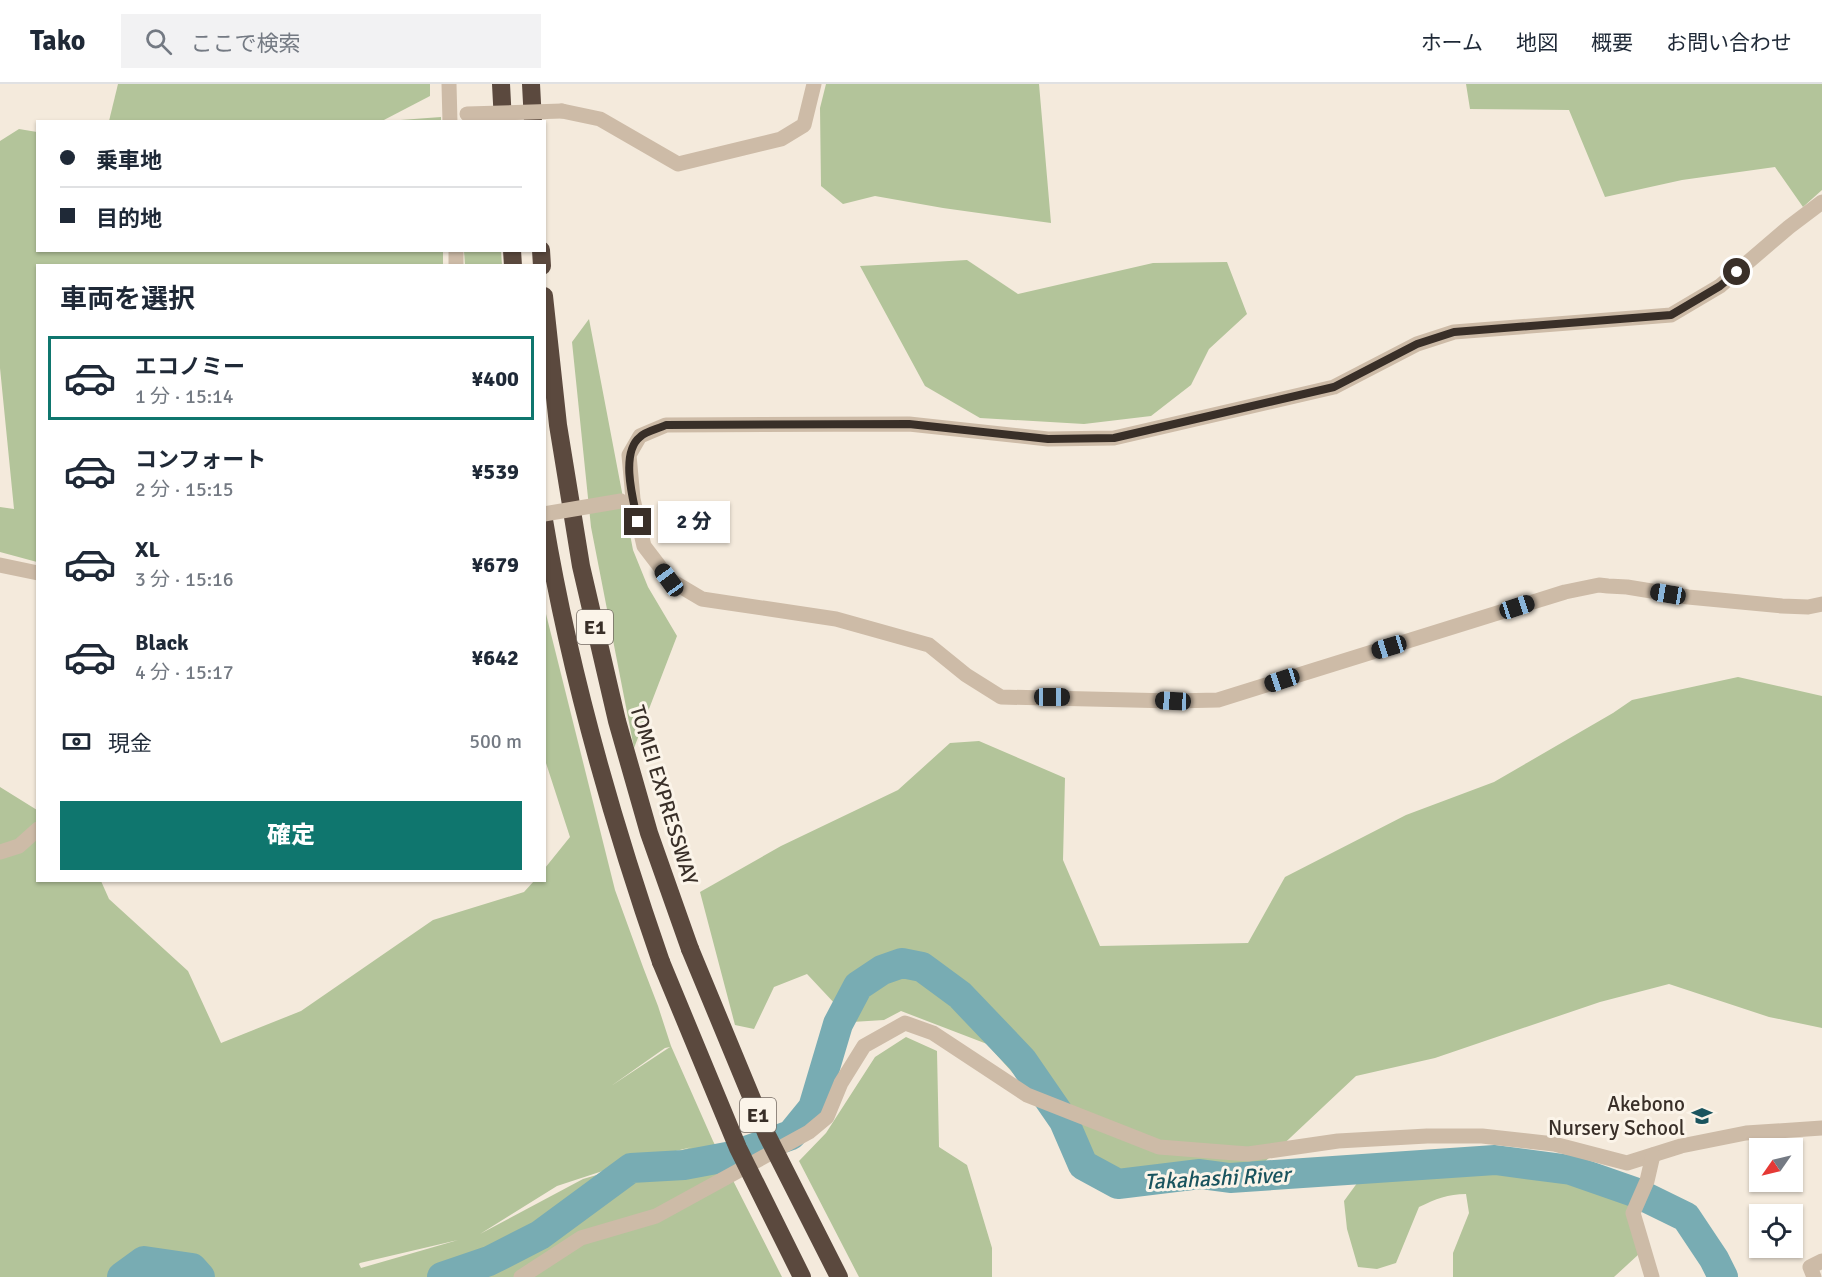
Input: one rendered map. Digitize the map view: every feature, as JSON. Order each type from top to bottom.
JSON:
[{"type":"highway","points":[[501,84],[503,120]]},
{"type":"highway","points":[[531,84],[533,120]]},
{"type":"highway","name":"TOMEI EXPRESSWAY","points":[[546,314],[558,425],[581,567],[620,732],[649,833],[690,949],[767,1134],[839,1277]]},
{"type":"highway","name":"E1","points":[[546,530],[574,668],[626,861],[661,962],[738,1148],[802,1277]]},
{"type":"street","points":[[449,84],[449,117],[468,114],[562,111],[600,119],[678,164],[781,139],[804,125],[814,84]]},
{"type":"street","points":[[1822,202],[1720,286],[1671,315],[1454,332],[1417,344],[1334,387],[1114,438],[1048,439],[909,424],[666,425],[640,436],[628,454],[627,500],[644,546],[669,580],[702,599],[836,619],[929,645],[966,675],[1001,697],[1218,700],[1565,592],[1599,585],[1782,606],[1808,607],[1822,604]]},
{"type":"street","points":[[546,514],[627,500]]},
{"type":"street","points":[[0,565],[36,573]]},
{"type":"street","points":[[0,852],[19,846],[36,831]]},
{"type":"street","points":[[521,1277],[581,1238],[656,1216],[809,1132],[827,1117],[842,1083],[864,1046],[905,1023],[933,1033],[1027,1095],[1159,1147],[1248,1154],[1338,1141],[1427,1136],[1482,1136],[1554,1144],[1627,1163],[1681,1146],[1746,1133],[1822,1128]]},
{"type":"street","points":[[1652,1277],[1633,1214],[1647,1181],[1653,1155]]},
{"type":"street","points":[[1814,1277],[1810,1267],[1822,1261]]},
{"type":"green space","points":[[118,84],[430,84],[430,96],[384,120],[109,120]]},
{"type":"green space","points":[[826,84],[1039,84],[1051,223],[875,196],[843,204],[821,186],[820,108]]},
{"type":"green space","points":[[1466,84],[1822,84],[1822,190],[1803,207],[1775,167],[1682,180],[1605,197],[1569,110],[1470,109]]},
{"type":"green space","points":[[441,117],[441,120],[400,120]]},
{"type":"green space","points":[[19,129],[36,132],[36,252],[443,252],[443,264],[36,264],[36,562],[0,552],[0,507],[14,509],[0,368],[0,141]]},
{"type":"green space","points":[[464,252],[501,252],[502,264],[465,264]]},
{"type":"green space","points":[[967,260],[1018,294],[1153,263],[1227,262],[1247,314],[1209,349],[1191,385],[1151,416],[1084,424],[980,418],[925,386],[860,266]]},
{"type":"green space","points":[[589,319],[633,550],[648,587],[677,636],[634,748],[591,527],[572,342]]},
{"type":"green space","points":[[546,614],[615,890],[671,1046],[713,1141],[782,1277],[0,1277],[0,787],[36,809],[36,882],[101,882],[109,899],[188,971],[221,1043],[301,1011],[433,920],[524,892],[533,882],[546,882],[546,867],[570,837],[546,763]],"holes":[[[670,1047],[611,1086],[665,1048]],[[692,1147],[583,1179],[480,1234],[557,1186],[627,1163]],[[458,1240],[361,1268],[359,1264],[360,1263]]]},
{"type":"green space","points":[[1738,677],[1822,696],[1822,1028],[1769,1017],[1669,984],[1600,1002],[1435,1058],[1356,1076],[1257,1169],[1105,1176],[987,1044],[901,1011],[884,1020],[852,1022],[807,974],[774,987],[754,1029],[735,1025],[700,892],[781,846],[898,790],[950,743],[979,741],[1065,778],[1063,860],[1100,946],[1248,943],[1285,877],[1406,815],[1494,782],[1632,700]]},
{"type":"green space","points":[[906,1037],[937,1051],[939,1147],[967,1165],[992,1248],[992,1277],[859,1277],[799,1161],[826,1133],[875,1057]]},
{"type":"green space","points":[[1456,1156],[1552,1159],[1627,1175],[1633,1191],[1639,1254],[1614,1277],[1453,1277],[1453,1253],[1469,1213],[1466,1194],[1460,1194],[1419,1207],[1396,1263],[1377,1269],[1358,1267],[1347,1229],[1344,1201],[1363,1175]]},
{"type":"waterway","name":"Takahashi River","points":[[442,1277],[489,1261],[540,1235],[631,1168],[684,1165],[732,1156],[791,1135],[813,1108],[838,1024],[858,986],[882,970],[902,963],[922,967],[960,995],[1022,1060],[1064,1121],[1083,1165],[1118,1184],[1200,1174],[1230,1178],[1495,1160],[1571,1170],[1637,1193],[1686,1217],[1723,1277]]},
{"type":"waterway","name":"Takahashi River","points":[[122,1277],[144,1261],[192,1268],[200,1277]]},
{"type":"place","name":"Akebono Nursery School","points":[[1702,1116]]},
{"type":"route","points":[[638,522],[628,454],[640,436],[666,425],[909,424],[1048,439],[1114,438],[1334,387],[1417,344],[1454,332],[1671,315],[1720,286],[1737,272]]}]
